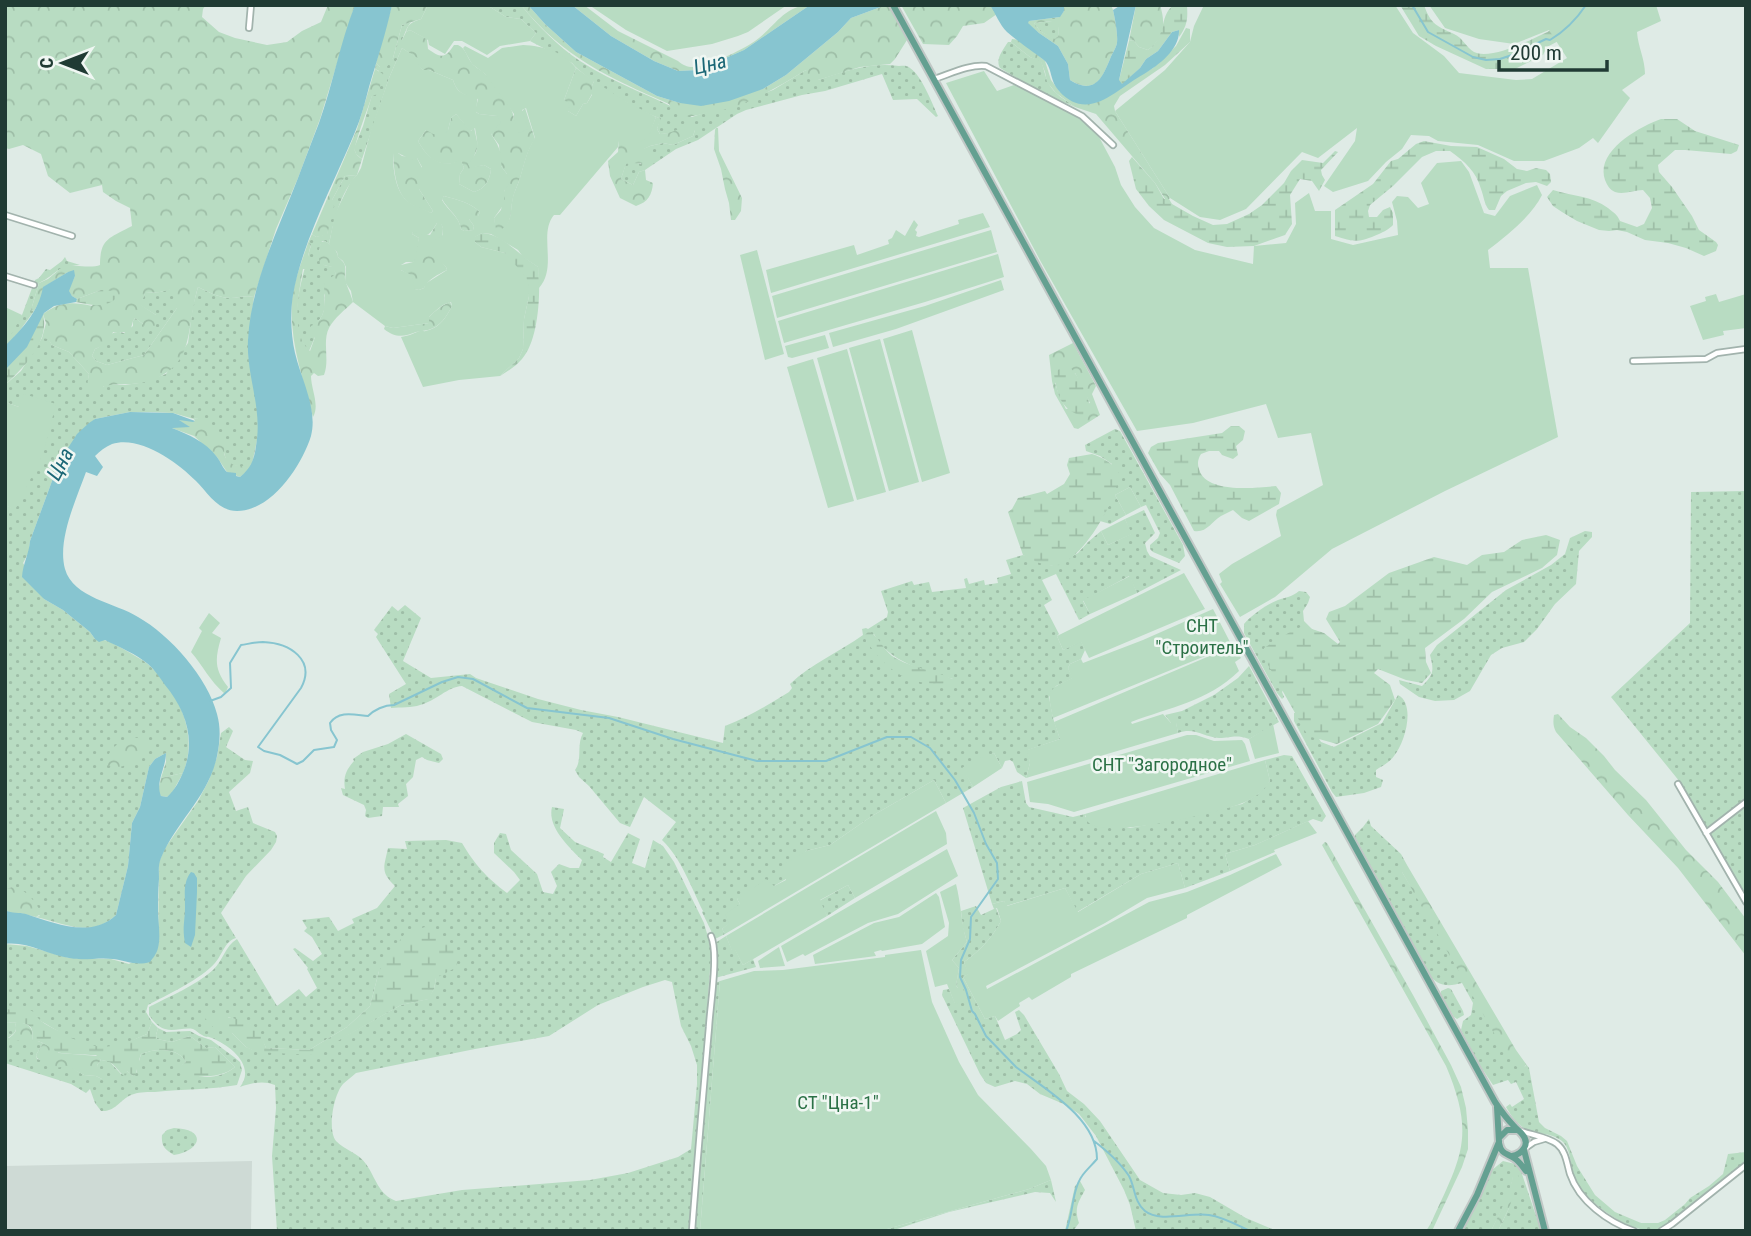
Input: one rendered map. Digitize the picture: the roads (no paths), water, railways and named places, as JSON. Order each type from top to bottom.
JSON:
[{"type":"main road","points":[[893,5],[1495,1102],[1522,1133],[1545,1231]]},
{"type":"main road","points":[[1495,1102],[1501,1150],[1522,1166],[1531,1179]]},
{"type":"main road","points":[[1458,1231],[1477,1195],[1499,1140],[1507,1130],[1517,1130]]},
{"type":"main road","points":[[1489,1167],[1499,1159],[1520,1154],[1524,1149]]},
{"type":"street","points":[[249,28],[251,5]]},
{"type":"street","points":[[933,79],[981,65],[995,69],[1082,116],[1113,145]]},
{"type":"street","points":[[5,215],[72,236]]},
{"type":"street","points":[[5,276],[34,285]]},
{"type":"street","points":[[1633,361],[1706,359],[1717,353],[1746,349]]},
{"type":"street","points":[[1678,784],[1746,902]]},
{"type":"street","points":[[1706,833],[1746,802]]},
{"type":"street","points":[[692,1231],[713,981],[712,936]]},
{"type":"street","points":[[1517,1130],[1561,1147],[1575,1186],[1591,1204],[1616,1224],[1634,1231]]},
{"type":"street","points":[[1524,1149],[1545,1139]]},
{"type":"street","points":[[1661,1231],[1746,1165]]},
{"type":"water","name":"Цна","points":[[355,5],[392,5],[359,121],[311,234],[293,295],[291,317],[294,346],[308,394],[313,426],[301,460],[273,495],[250,509],[237,511],[219,505],[188,474],[157,452],[134,443],[112,444],[95,456],[103,467],[97,476],[86,472],[65,533],[63,558],[70,579],[96,599],[138,617],[175,646],[205,686],[218,719],[219,746],[213,770],[160,861],[157,950],[150,962],[136,963],[108,959],[74,959],[21,944],[5,944],[5,910],[60,925],[84,928],[106,922],[116,915],[128,866],[132,823],[140,807],[149,767],[155,759],[166,753],[159,791],[161,796],[167,797],[182,774],[189,747],[183,714],[151,666],[105,640],[99,642],[63,610],[44,599],[22,577],[30,541],[59,462],[77,434],[95,419],[130,412],[173,413],[195,421],[179,420],[190,427],[172,428],[207,447],[227,472],[236,473],[236,476],[240,477],[249,467],[258,432],[248,353],[254,298],[319,123]]},
{"type":"water","points":[[528,5],[572,5],[611,36],[654,61],[678,71],[698,70],[744,50],[810,5],[886,5],[851,18],[786,75],[763,89],[729,101],[701,106],[657,96],[576,52]]},
{"type":"water","points":[[990,5],[1064,5],[1060,17],[1028,23],[1058,46],[1068,64],[1070,80],[1085,86],[1096,83],[1104,73],[1115,49],[1117,35],[1113,10],[1121,5],[1136,5],[1119,80],[1122,84],[1146,59],[1158,51],[1172,32],[1179,30],[1178,37],[1168,56],[1150,70],[1103,100],[1081,104],[1070,100],[1059,91],[1046,62],[1007,32]]},
{"type":"water","points":[[74,270],[75,276],[69,291],[77,299],[76,302],[54,306],[44,313],[27,347],[5,370],[5,346],[34,312],[43,287]]},
{"type":"water","points":[[191,872],[197,878],[197,892],[195,935],[191,947],[185,943],[184,928],[185,888]]},
{"type":"waterway","points":[[1412,5],[1428,32],[1473,57],[1486,60],[1500,59],[1546,39],[1550,40],[1570,25],[1586,5]]},
{"type":"waterway","points":[[210,701],[221,697],[231,688],[230,663],[241,645],[263,642],[291,650],[303,661],[305,678],[301,688],[258,747],[297,764],[314,750],[334,747],[337,740],[330,723],[338,716],[368,716],[379,708],[394,705],[458,677],[473,679],[527,708],[609,718],[673,739],[757,761],[826,761],[887,737],[911,737],[930,748],[955,780],[997,863],[998,879],[971,917],[970,939],[961,960],[960,977],[972,1011],[986,1036],[1016,1067],[1067,1106],[1088,1130],[1095,1144],[1097,1159],[1079,1182],[1066,1231]]},
{"type":"waterway","points":[[1094,1141],[1125,1171],[1145,1211],[1167,1217],[1209,1215],[1250,1231]]},
{"type":"park label","name":"CНТ \"Строитель\"","points":[[1202,636]]},
{"type":"park label","name":"СНТ \"Загородное\"","points":[[1162,764]]},
{"type":"park label","name":"СТ \"Цна-1\"","points":[[838,1102]]}]
